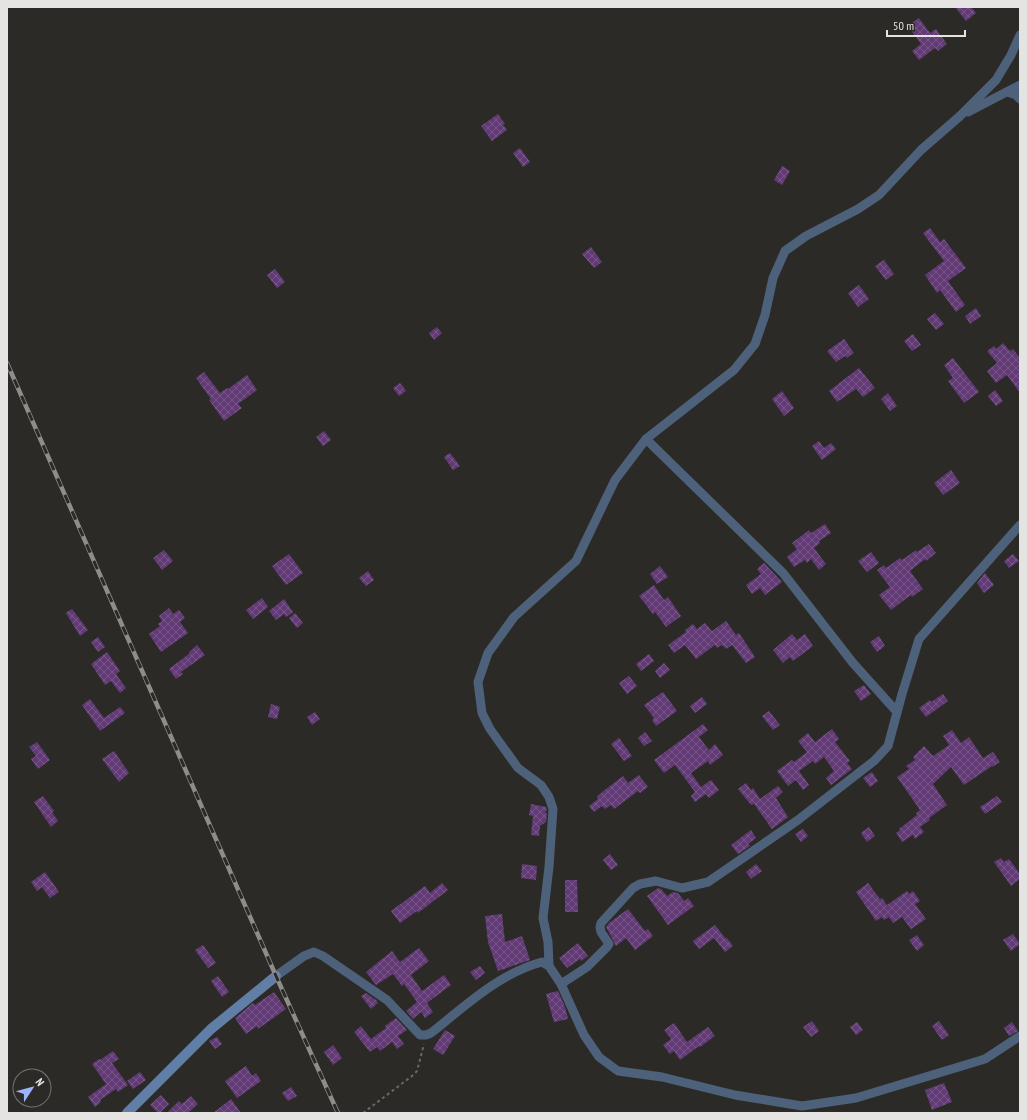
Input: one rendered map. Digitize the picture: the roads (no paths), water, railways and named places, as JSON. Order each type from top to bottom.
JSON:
[{"type":"street","points":[[549,966],[548,942],[543,918],[549,867],[553,809],[549,797],[541,785],[518,768],[490,729],[482,713],[478,682],[488,653],[514,617],[576,561],[615,480],[646,439],[734,370],[755,344],[765,315],[773,278],[785,251],[806,236],[858,209],[879,195],[921,150],[960,116],[996,80],[1020,36]]},
{"type":"street","points":[[960,116],[1020,85]]},
{"type":"street","points":[[1008,92],[1016,95],[1020,99]]},
{"type":"street","points":[[646,439],[783,573],[853,662],[897,712]]},
{"type":"street","points":[[561,984],[587,967],[607,947],[609,944],[600,927],[601,923],[633,888],[647,882],[656,881],[682,888],[708,882],[798,820],[874,761],[888,746],[910,665],[919,639],[1020,525]]},
{"type":"street","points":[[127,1113],[211,1029],[276,976],[304,956],[314,952],[323,956],[387,1000],[420,1035],[426,1035],[497,983],[528,965],[542,962],[549,966],[561,984],[584,1035],[600,1057],[618,1071],[662,1077],[735,1095],[802,1106],[856,1098],[985,1059],[1020,1036]]},
{"type":"railway","points":[[7,363],[276,976],[338,1113]]}]
